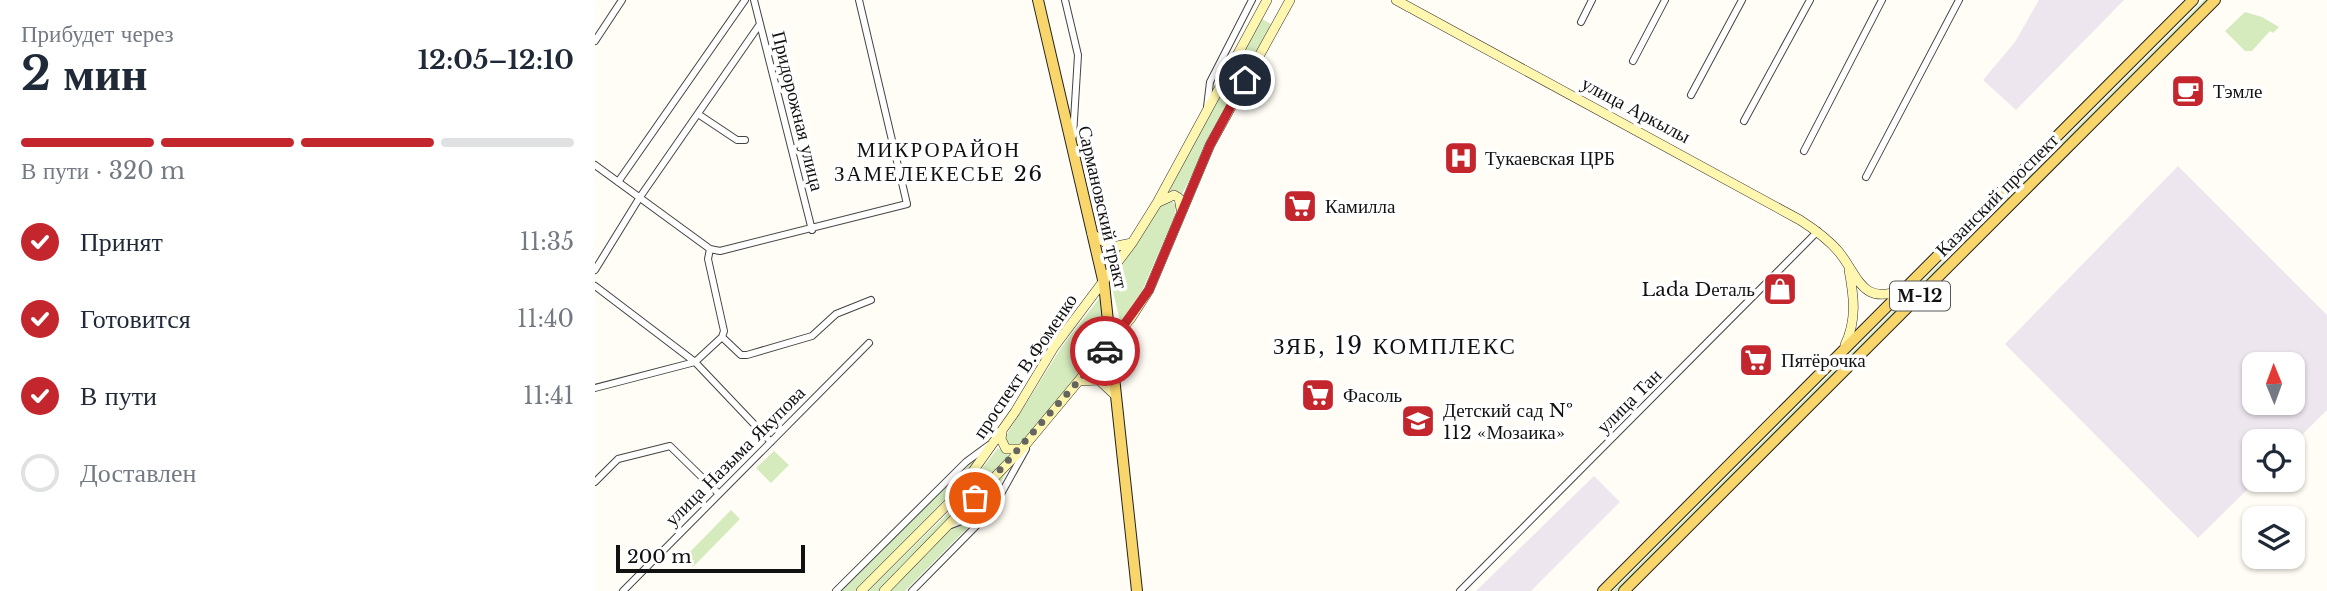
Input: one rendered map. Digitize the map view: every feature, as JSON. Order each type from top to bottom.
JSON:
[{"type":"main road","name":"Сармановский тракт","points":[[1038,0],[1104,284],[1113,341],[1137,591]]},
{"type":"main road","points":[[884,591],[1022,449],[1113,341],[1149,290],[1210,145],[1290,0]]},
{"type":"main road","name":"улица Аркылы","points":[[1396,0],[1818,231],[1848,265],[1861,286],[1871,294],[1886,296],[1903,289]]},
{"type":"main road","name":"Казанский проспект","points":[[1603,591],[2193,0]]},
{"type":"main road","name":"Казанский проспект","points":[[1624,591],[2215,0]]},
{"type":"main road","name":"проспект В.Фоменко","points":[[861,591],[954,498],[1003,430],[1054,347],[1104,284],[1157,203],[1266,2]]},
{"type":"main road","points":[[1266,2],[1268,17],[1281,17]]},
{"type":"main road","points":[[1157,203],[1174,195],[1181,202],[1182,214]]},
{"type":"main road","points":[[1092,234],[1112,247],[1132,243]]},
{"type":"main road","points":[[1841,354],[1851,332],[1855,313],[1848,265]]},
{"type":"main road","points":[[1079,381],[1099,380],[1110,387],[1117,398]]},
{"type":"main road","points":[[1003,430],[1002,446],[1009,451],[1022,449]]},
{"type":"street","points":[[595,41],[622,0]]},
{"type":"street","points":[[618,182],[745,0]]},
{"type":"street","name":"Придорожная улица","points":[[754,0],[812,230]]},
{"type":"street","points":[[595,165],[710,249],[720,251],[907,204],[859,0]]},
{"type":"street","points":[[1065,0],[1078,55],[1072,147]]},
{"type":"street","points":[[1206,109],[1210,82],[1252,0]]},
{"type":"street","points":[[1581,22],[1592,0]]},
{"type":"street","points":[[1633,61],[1665,0]]},
{"type":"street","points":[[1691,95],[1742,0]]},
{"type":"street","points":[[1744,121],[1810,0]]},
{"type":"street","points":[[1804,151],[1882,0]]},
{"type":"street","points":[[1866,177],[1959,0]]},
{"type":"street","points":[[595,270],[640,197],[760,24]]},
{"type":"street","points":[[698,114],[737,140],[745,140]]},
{"type":"street","name":"улица Тан","points":[[1460,591],[1818,231]]},
{"type":"street","points":[[595,388],[695,362],[722,337],[724,331],[708,259],[710,249]]},
{"type":"street","points":[[595,286],[695,362],[771,442]]},
{"type":"street","points":[[722,337],[741,355],[747,355],[812,336],[836,314],[871,300]]},
{"type":"street","name":"улица Назыма Якупова","points":[[623,591],[869,343]]},
{"type":"street","points":[[912,591],[992,510],[1033,436]]},
{"type":"street","points":[[836,591],[966,462],[996,440]]},
{"type":"street","points":[[595,482],[618,459],[670,446],[719,494]]},
{"type":"street","points":[[949,526],[992,510]]},
{"type":"shaded area","points":[[2039,0],[2124,0],[2016,110],[1983,80],[2015,42]]},
{"type":"shaded area","points":[[2178,166],[2327,315],[2327,410],[2305,432],[2305,429],[2242,429],[2242,492],[2245,492],[2198,538],[2005,344]]},
{"type":"shaded area","points":[[1594,476],[1620,502],[1531,591],[1476,591]]},
{"type":"green space","points":[[2204,0],[2209,0],[1618,591],[1613,591]]},
{"type":"green space","points":[[2245,12],[2262,17],[2279,27],[2273,33],[2270,31],[2252,51],[2245,51],[2225,31]]},
{"type":"green space","points":[[1262,19],[1271,24],[1181,196],[1169,190]]},
{"type":"green space","points":[[1170,200],[1176,205],[1175,215],[1139,298],[1121,325],[1111,283],[1161,204]]},
{"type":"green space","points":[[1101,296],[1106,343],[1018,448],[1011,449],[1004,439],[1061,348]]},
{"type":"green space","points":[[998,448],[1011,457],[880,591],[868,591],[947,514]]},
{"type":"green space","points":[[774,451],[789,465],[771,483],[756,468]]},
{"type":"green space","points":[[978,456],[954,490],[855,591],[839,591]]},
{"type":"green space","points":[[1009,468],[984,511],[905,591],[889,591]]},
{"type":"green space","points":[[731,510],[740,519],[693,567],[684,558]]},
{"type":"way so far","points":[[975,498],[1022,449],[1105,351]]},
{"type":"place","name":"Тэмле","points":[[2188,91]]},
{"type":"place","name":"Тукаевская ЦРБ","points":[[1461,158]]},
{"type":"place","name":"Камилла","points":[[1300,206]]},
{"type":"place","name":"Lada Dеталь","points":[[1780,289]]},
{"type":"place","name":"Пятёрочка","points":[[1756,360]]},
{"type":"place","name":"Фасоль","points":[[1318,395]]},
{"type":"place","name":"Детский сад № 112 «Мозаика»","points":[[1418,421]]},
{"type":"district","name":"МИКРОРАЙОН ЗАМЕЛЕКЕСЬЕ 26","points":[[939,162]]},
{"type":"district","name":"ЗЯБ, 19 КОМПЛЕКС","points":[[1395,346]]},
{"type":"route","points":[[1105,351],[1149,290],[1210,145],[1245,80]]}]
